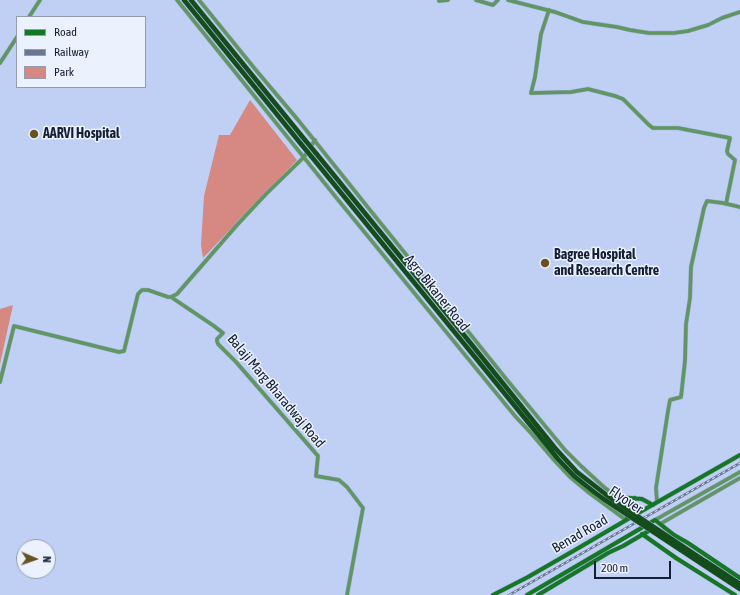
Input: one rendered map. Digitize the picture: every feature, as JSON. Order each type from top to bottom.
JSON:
[{"type":"highway","points":[[184,0],[303,142]]},
{"type":"highway","points":[[191,0],[303,142]]},
{"type":"highway","name":"Flyover","points":[[303,142],[548,442],[573,468],[600,491],[703,563]]},
{"type":"highway","points":[[703,563],[740,584]]},
{"type":"highway","points":[[703,563],[740,589]]},
{"type":"main road","name":"Benad Road","points":[[493,595],[528,577],[740,456]]},
{"type":"main road","points":[[618,497],[635,498],[655,504]]},
{"type":"main road","points":[[626,520],[630,506],[635,498]]},
{"type":"main road","points":[[528,595],[638,532],[655,520],[674,535],[740,578]]},
{"type":"main road","points":[[538,595],[660,524]]},
{"type":"main road","points":[[638,532],[735,595]]},
{"type":"street","points":[[30,16],[40,0]]},
{"type":"street","points":[[177,0],[515,416],[570,477],[626,520]]},
{"type":"street","points":[[200,0],[254,69],[315,140],[507,380],[565,450],[584,470],[605,488],[640,512]]},
{"type":"street","points":[[439,0],[448,0]]},
{"type":"street","points":[[476,0],[494,5],[498,0]]},
{"type":"street","points":[[508,0],[549,10],[583,22],[649,33],[674,33],[688,31],[708,25],[722,18],[740,12]]},
{"type":"street","points":[[549,10],[541,34],[535,77],[531,93],[571,92],[588,89],[615,96],[623,100],[653,128],[678,128],[730,138],[727,151],[728,154],[735,160],[726,204]]},
{"type":"street","points":[[0,63],[16,39]]},
{"type":"street","points":[[0,382],[14,326],[121,352],[124,351],[138,294],[142,290],[148,290],[171,296],[177,294],[237,225],[304,157],[315,140]]},
{"type":"street","points":[[655,504],[656,487],[670,400],[681,397],[685,361],[686,324],[690,298],[691,267],[704,208],[707,201],[740,207]]},
{"type":"street","name":"Balaji Marg Bharadwaj Road","points":[[171,296],[223,333],[217,339],[218,344],[236,362],[318,456],[316,476],[338,480],[347,487],[363,508],[347,595]]},
{"type":"street","points":[[655,520],[740,472]]},
{"type":"street","points":[[660,524],[740,478]]},
{"type":"green space","points":[[250,100],[297,160],[203,258],[201,245],[204,196],[219,135],[230,135]]},
{"type":"green space","points":[[13,305],[0,364],[0,309]]},
{"type":"railway","points":[[509,595],[740,463]]},
{"type":"place","name":"AARVI Hospital","points":[[34,134]]},
{"type":"place","name":"Bagree Hospital and Research Centre","points":[[545,263]]}]
